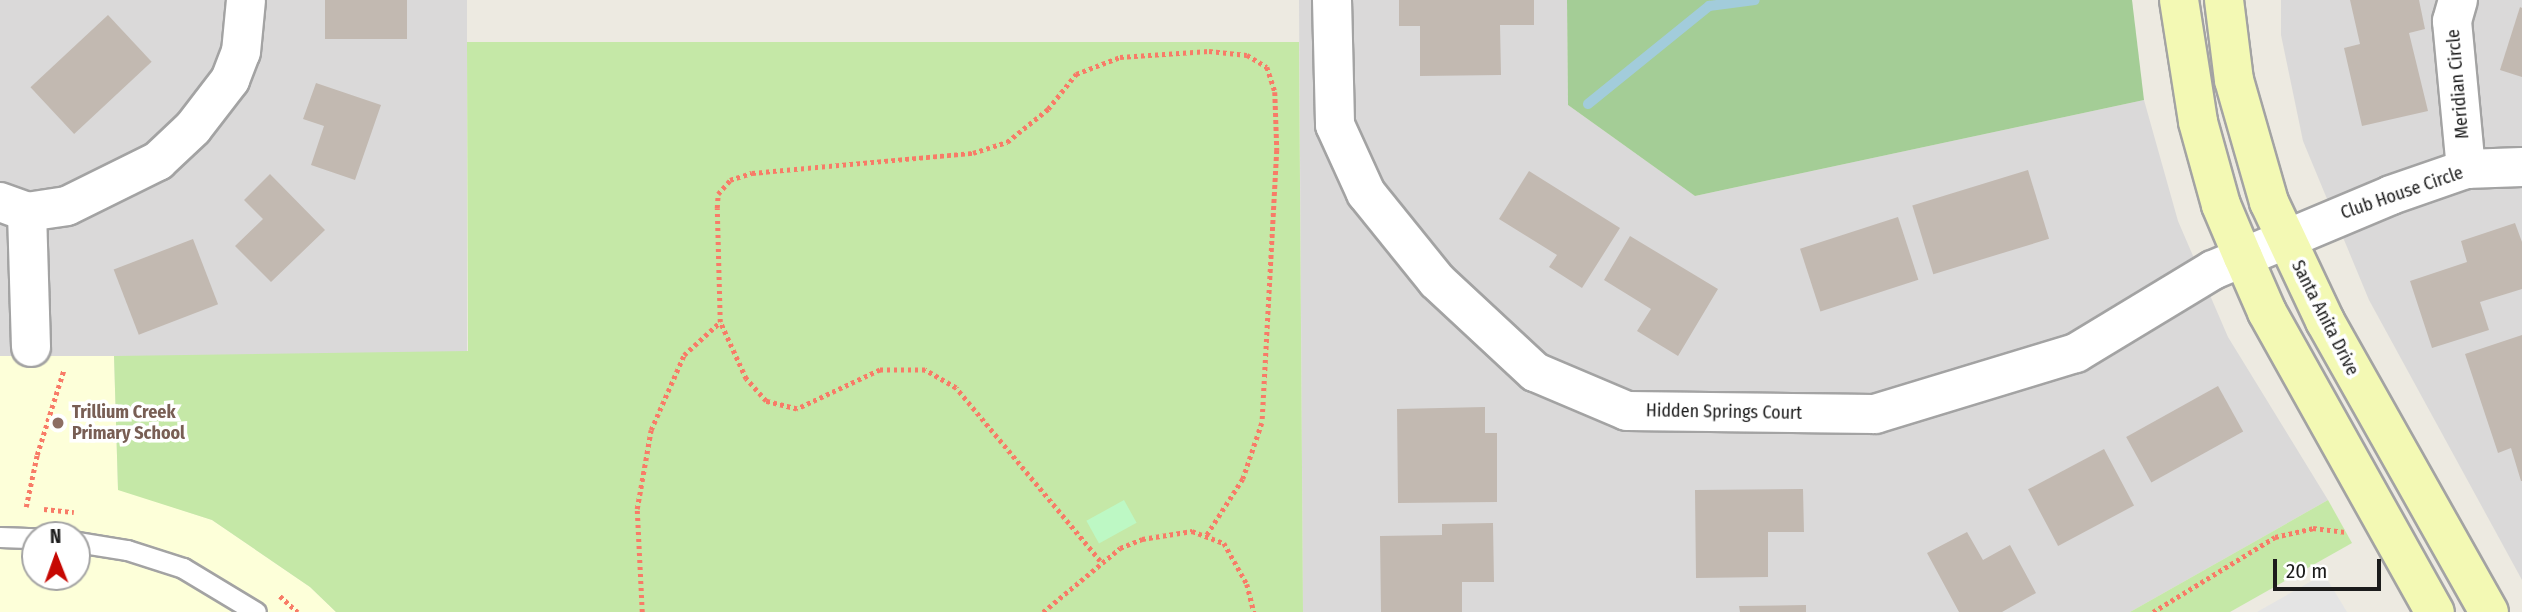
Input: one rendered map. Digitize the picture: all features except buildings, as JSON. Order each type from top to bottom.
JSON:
[{"type":"main road","points":[[2179,0],[2198,122],[2221,205],[2273,324],[2435,612]]},
{"type":"main road","name":"Santa Anita Drive","points":[[2224,0],[2234,80],[2262,186],[2325,321],[2489,612]]},
{"type":"street","points":[[31,346],[13,207],[67,206],[119,184],[158,160],[190,132],[230,80],[241,52],[246,0]]},
{"type":"street","name":"Hidden Springs Court","points":[[1332,0],[1335,125],[1366,193],[1437,281],[1535,372],[1627,411],[1875,414],[2076,353],[2206,274],[2285,237]]},
{"type":"street","name":"Meridian Circle","points":[[2458,0],[2452,21],[2466,169]]},
{"type":"street","name":"Club House Circle","points":[[2285,237],[2466,169],[2522,167]]},
{"type":"lane","points":[[0,537],[21,538]]},
{"type":"lane","points":[[91,544],[127,550],[183,568],[256,612]]},
{"type":"path","points":[[1100,561],[956,388],[925,370],[880,370],[797,409],[766,401],[746,379],[720,322],[718,194],[730,180],[752,173],[973,153],[1007,142],[1048,109],[1076,74],[1120,57],[1209,51],[1247,55],[1267,67],[1275,92],[1276,177],[1263,409],[1243,479],[1207,535]]},
{"type":"path","points":[[642,612],[637,509],[651,430],[684,355],[720,322]]},
{"type":"path","points":[[26,508],[51,404],[67,363]]},
{"type":"path","points":[[2153,612],[2275,537],[2313,528],[2351,532]]},
{"type":"path","points":[[1043,612],[1100,561],[1142,539],[1192,531],[1224,543],[1237,561],[1254,612]]},
{"type":"shaded area","points":[[0,0],[467,0],[467,356],[0,356]]},
{"type":"shaded area","points":[[1299,0],[1567,0],[1568,105],[1695,196],[2144,100],[2178,221],[2228,337],[2328,500],[2130,612],[1303,612]]},
{"type":"shaded area","points":[[2281,0],[2522,0],[2522,580],[2369,300],[2303,141],[2281,35]]},
{"type":"shaded area","name":"Trillium Creek Primary School","points":[[0,356],[114,356],[118,489],[212,520],[310,587],[336,612],[0,612]]},
{"type":"shaded area","points":[[2324,574],[2347,612],[2257,612]]},
{"type":"green space","points":[[1567,0],[2132,0],[2144,100],[1695,196],[1568,105]]},
{"type":"green space","points":[[467,42],[1299,42],[1303,612],[336,612],[310,587],[212,520],[118,490],[114,356],[468,351]]},
{"type":"green space","points":[[1124,500],[1137,523],[1099,544],[1086,521]]},
{"type":"green space","points":[[2328,500],[2352,543],[2230,612],[2130,612]]},
{"type":"waterway","points":[[1588,104],[1709,6],[1755,0]]},
{"type":"place","name":"Trillium Creek Primary School","points":[[58,423]]}]
